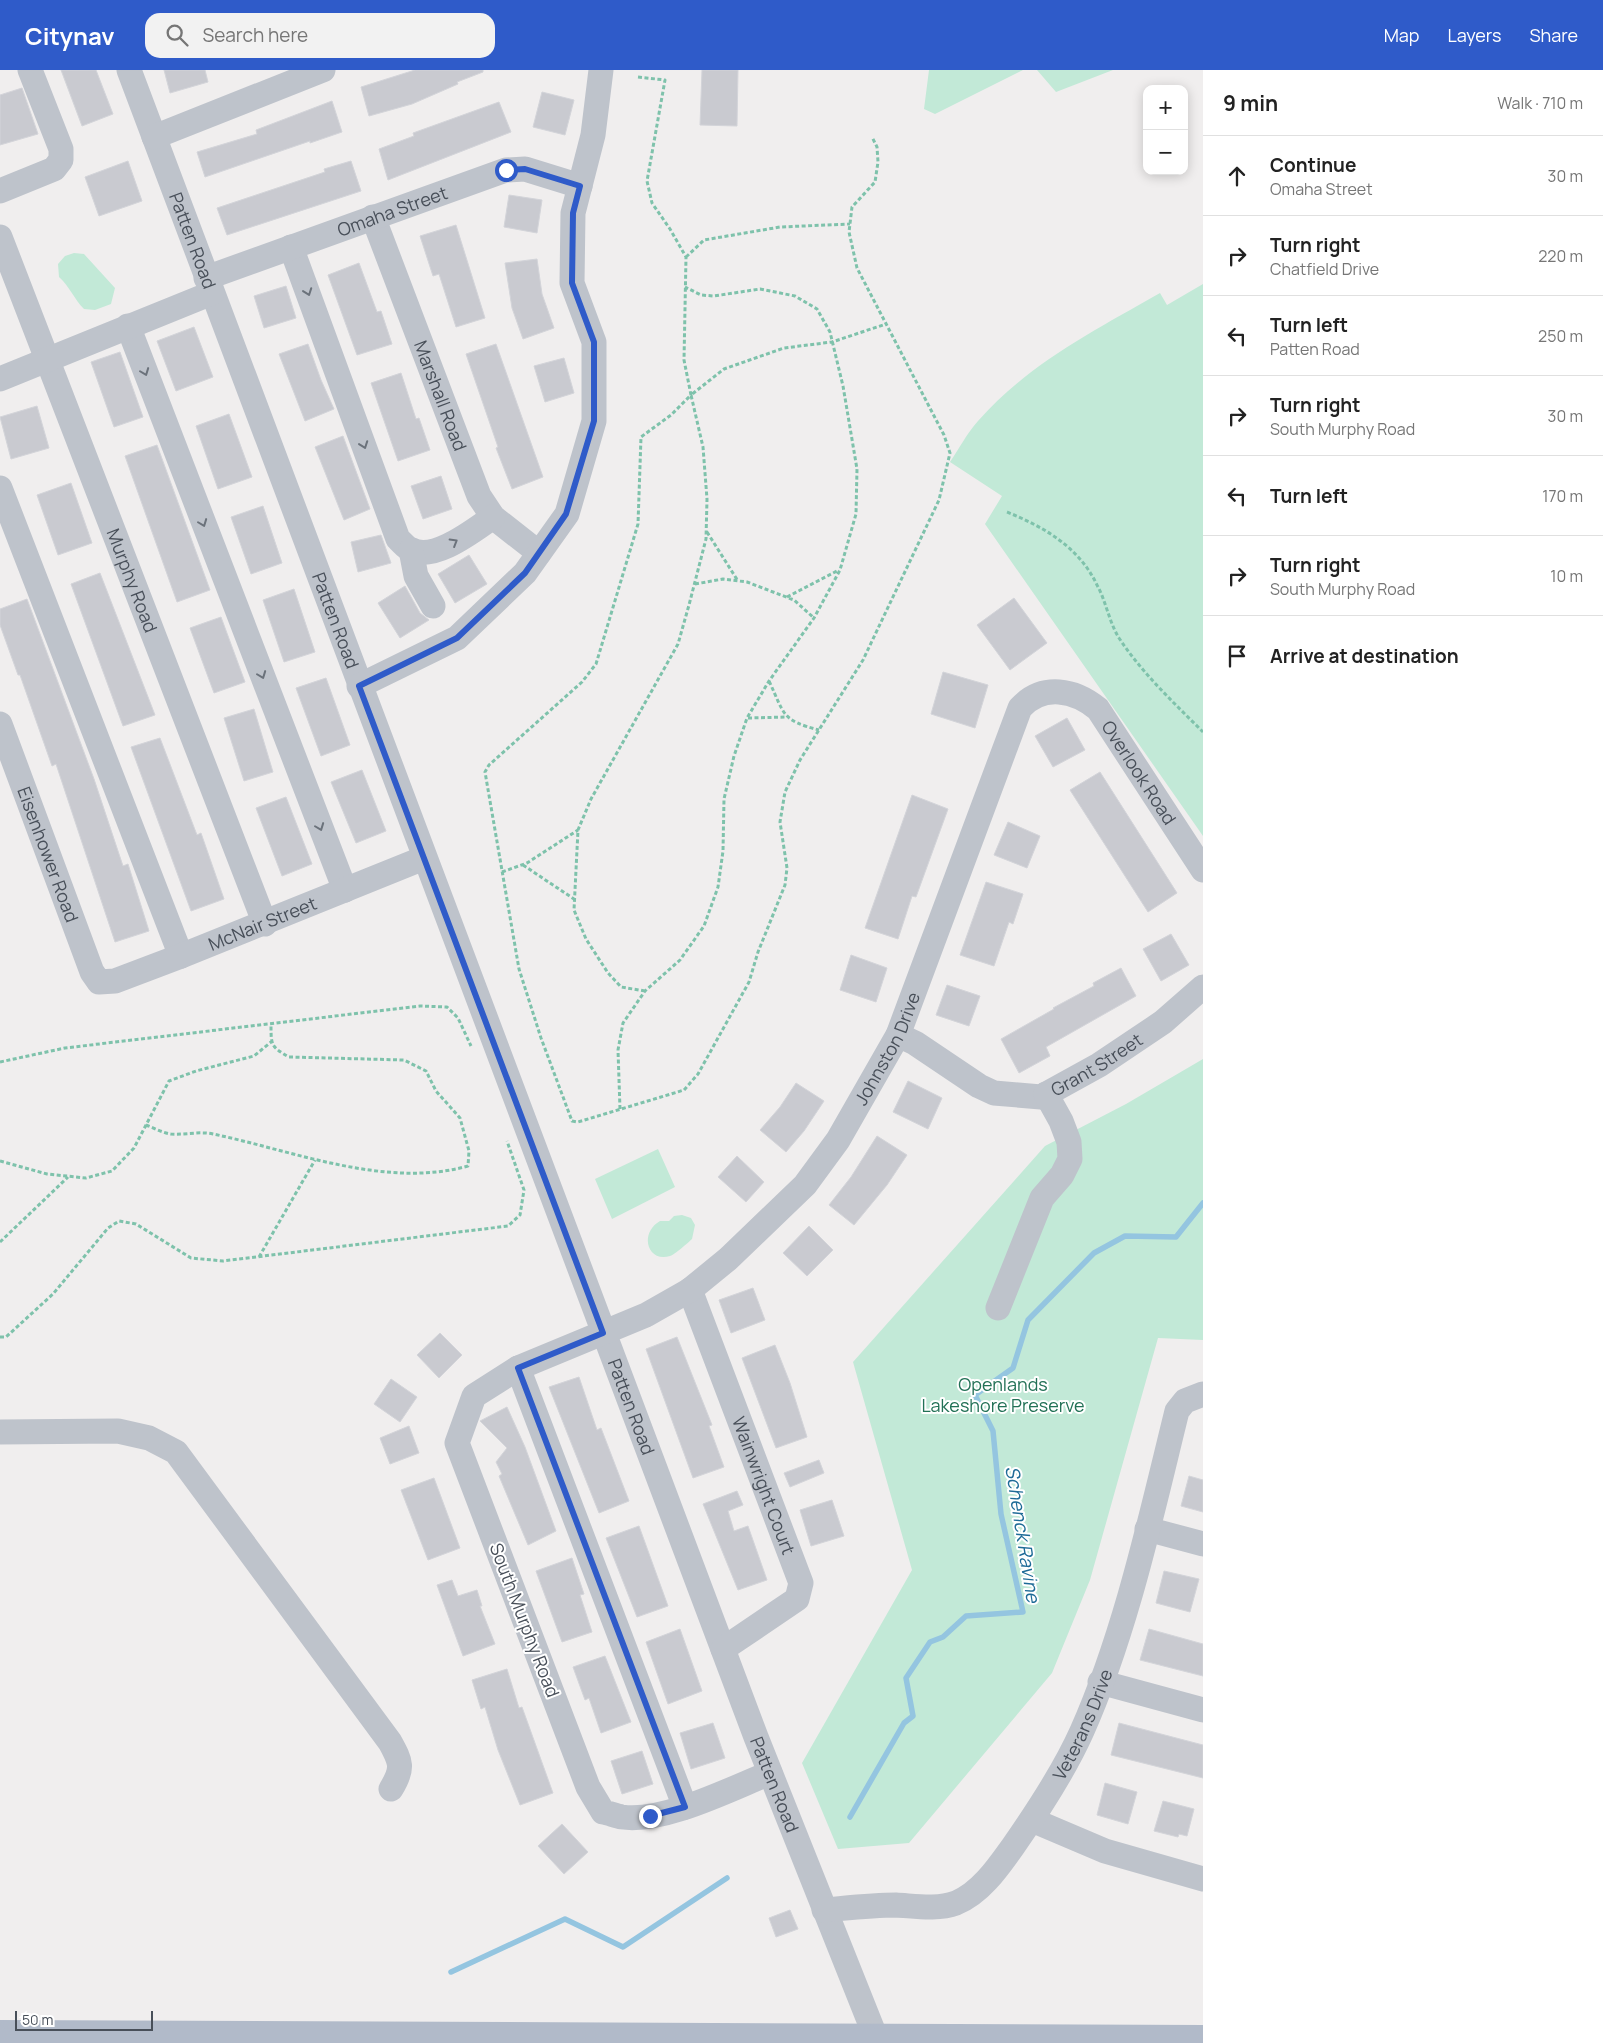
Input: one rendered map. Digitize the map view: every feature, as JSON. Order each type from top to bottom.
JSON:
[{"type":"main road","points":[[0,2034],[468,2039],[1187,2040]]},
{"type":"street","points":[[0,191],[54,169],[62,160],[60,149],[30,70]]},
{"type":"street","name":"Patten Road","points":[[129,70],[359,686],[770,1773],[877,2040]]},
{"type":"street","points":[[154,137],[323,70]]},
{"type":"street","points":[[359,686],[457,638],[525,573],[566,514],[594,421],[594,342],[572,283],[573,213],[593,134],[601,70]]},
{"type":"street","name":"Omaha Street","points":[[0,379],[128,326],[291,247],[506,170],[525,169],[580,186]]},
{"type":"street","name":"Marshall Road","points":[[373,217],[479,496],[493,517],[539,553]]},
{"type":"street","name":"Murphy Road","points":[[0,237],[265,924]]},
{"type":"street","points":[[291,247],[398,539],[411,550],[429,553],[448,546],[493,517]]},
{"type":"street","points":[[128,326],[344,890]]},
{"type":"street","points":[[0,488],[181,956]]},
{"type":"street","points":[[411,550],[416,576],[433,606]]},
{"type":"street","name":"Overlook Road","points":[[1061,691],[1075,693],[1098,709],[1203,870]]},
{"type":"street","name":"Johnston Drive","points":[[603,1333],[646,1315],[690,1290],[728,1259],[805,1185],[838,1140],[898,1035],[1020,708],[1027,700],[1041,692],[1061,691]]},
{"type":"street","name":"Eisenhower Road","points":[[0,724],[92,972],[99,982]]},
{"type":"street","name":"McNair Street","points":[[99,982],[115,981],[265,924],[424,858]]},
{"type":"street","name":"Grant Street","points":[[898,1035],[915,1043],[979,1086],[994,1093],[1041,1097],[1099,1065],[1163,1022],[1203,987]]},
{"type":"street","points":[[998,1308],[1042,1198],[1062,1175],[1070,1159],[1069,1142],[1061,1121],[1046,1094]]},
{"type":"street","name":"Wainwright Court","points":[[690,1290],[800,1583],[797,1599],[723,1649]]},
{"type":"street","name":"South Murphy Road","points":[[603,1333],[518,1368],[474,1396],[457,1443],[588,1787],[603,1812],[622,1817],[650,1816],[685,1807],[770,1773]]},
{"type":"street","points":[[518,1368],[685,1807]]},
{"type":"street","name":"Veterans Drive","points":[[824,1910],[895,1906],[930,1907],[956,1903],[981,1887],[1032,1820],[1082,1732],[1116,1638],[1147,1529],[1177,1412],[1185,1401],[1200,1394]]},
{"type":"street","points":[[0,1432],[118,1431],[149,1438],[176,1452],[390,1742],[400,1759],[400,1775],[391,1789]]},
{"type":"street","points":[[1147,1529],[1203,1544]]},
{"type":"street","points":[[1100,1682],[1203,1710]]},
{"type":"street","points":[[1032,1820],[1105,1851],[1203,1879]]},
{"type":"path","points":[[638,77],[665,80],[647,181],[652,203],[686,257],[684,360],[703,446],[707,499],[706,532],[695,584],[678,644],[591,799],[578,830],[574,910],[586,939],[608,974],[621,988],[645,991]]},
{"type":"path","points":[[872,137],[878,147],[875,182],[852,207],[849,232],[857,268],[944,435],[950,453],[939,500],[863,660],[800,760],[785,792],[780,822],[787,868],[785,886],[758,952],[749,982],[698,1074],[684,1090],[578,1122],[572,1121],[541,1038],[519,969],[485,772],[489,765],[582,682],[596,664],[638,524],[641,437],[671,415],[724,369],[784,348],[832,342],[886,324]]},
{"type":"path","points":[[686,257],[704,240],[732,238],[780,227],[850,224]]},
{"type":"path","points":[[620,1109],[618,1050],[623,1023],[645,991],[680,960],[704,926],[718,887],[723,851],[724,799],[747,718],[769,681],[814,618],[840,570],[856,514],[857,469],[843,386],[830,332],[817,309],[795,296],[760,289],[714,296],[701,295],[685,287]]},
{"type":"path","points":[[1007,512],[1036,524],[1068,546],[1097,583],[1118,636],[1155,685],[1203,732]]},
{"type":"path","points":[[706,532],[738,581]]},
{"type":"path","points":[[786,597],[840,570]]},
{"type":"path","points":[[695,584],[723,579],[738,581],[794,600],[814,618]]},
{"type":"path","points":[[769,681],[787,717],[793,723],[819,730]]},
{"type":"path","points":[[747,718],[787,717]]},
{"type":"path","points":[[502,872],[522,865],[578,830]]},
{"type":"path","points":[[522,865],[575,899]]},
{"type":"path","points":[[0,1062],[65,1048],[420,1006],[447,1007],[458,1018],[473,1049]]},
{"type":"path","points":[[146,1125],[170,1134],[204,1132],[315,1160],[400,1174],[444,1173],[468,1166],[469,1151],[460,1118],[436,1091],[426,1071],[404,1060],[289,1057],[275,1050],[271,1042],[271,1025]]},
{"type":"path","points":[[0,1161],[47,1174],[86,1178],[112,1171],[134,1148],[169,1081],[196,1071],[254,1056],[271,1042]]},
{"type":"path","points":[[0,1337],[6,1337],[53,1294],[108,1228],[119,1221],[136,1224],[191,1258],[223,1261],[508,1226],[520,1215],[524,1190],[505,1137]]},
{"type":"path","points":[[259,1257],[315,1160]]},
{"type":"path","points":[[0,1242],[69,1176]]},
{"type":"green space","points":[[929,70],[1023,70],[935,114],[924,109]]},
{"type":"green space","points":[[1037,70],[1113,70],[1056,92]]},
{"type":"green space","points":[[74,253],[84,254],[115,288],[111,304],[95,310],[84,309],[59,277],[58,264],[65,256]]},
{"type":"green space","points":[[1203,284],[1203,836],[985,524],[1002,496],[950,462],[978,421],[998,400],[1041,365],[1087,335],[1160,293],[1167,305]]},
{"type":"green space","name":"Openlands Lakeshore Preserve","points":[[1203,1059],[1203,1340],[1158,1338],[1090,1580],[1052,1673],[909,1843],[838,1849],[802,1763],[912,1570],[853,1362],[1045,1146],[1126,1104]]},
{"type":"green space","points":[[658,1149],[675,1187],[612,1219],[595,1179]]},
{"type":"green space","points":[[682,1215],[691,1218],[695,1225],[692,1239],[670,1256],[662,1257],[656,1255],[648,1246],[649,1233],[653,1226],[660,1221],[669,1221],[674,1216]]},
{"type":"building","points":[[61,70],[96,70],[113,114],[82,126]]},
{"type":"building","points":[[164,70],[205,70],[208,82],[170,93]]},
{"type":"building","points":[[415,70],[483,70],[483,72],[457,82],[458,84],[412,104],[369,116],[361,87]]},
{"type":"building","points":[[702,70],[738,70],[737,126],[700,125]]},
{"type":"building","points":[[22,88],[38,134],[0,145],[0,95]]},
{"type":"building","points":[[542,92],[574,100],[565,135],[533,127]]},
{"type":"building","points":[[332,101],[342,132],[205,177],[197,152],[257,134],[256,130]]},
{"type":"building","points":[[499,102],[511,132],[388,180],[379,149],[414,136],[413,133]]},
{"type":"building","points":[[128,161],[142,201],[99,216],[85,177]]},
{"type":"building","points":[[351,161],[361,191],[227,235],[217,208],[325,172],[324,169]]},
{"type":"building","points":[[509,195],[542,200],[537,233],[504,227]]},
{"type":"building","points":[[456,225],[485,318],[456,327],[439,274],[433,276],[420,236]]},
{"type":"building","points":[[537,259],[542,294],[554,328],[523,339],[512,308],[505,263]]},
{"type":"building","points":[[359,263],[377,312],[381,311],[392,344],[357,355],[328,275]]},
{"type":"building","points":[[286,286],[296,318],[264,328],[254,296]]},
{"type":"building","points":[[194,327],[213,377],[176,391],[157,341]]},
{"type":"building","points":[[308,344],[334,409],[305,421],[279,354]]},
{"type":"building","points":[[496,344],[543,477],[512,489],[496,448],[498,447],[466,354]]},
{"type":"building","points":[[120,352],[143,417],[114,427],[91,362]]},
{"type":"building","points":[[564,358],[574,393],[545,402],[534,366]]},
{"type":"building","points":[[401,373],[416,419],[419,418],[430,450],[398,461],[371,383]]},
{"type":"building","points":[[37,406],[49,448],[11,459],[0,417]]},
{"type":"building","points":[[229,414],[252,477],[218,489],[196,426]]},
{"type":"building","points":[[343,436],[370,509],[344,520],[315,447]]},
{"type":"building","points":[[157,445],[210,590],[177,602],[125,456]]},
{"type":"building","points":[[441,476],[452,509],[423,519],[411,486]]},
{"type":"building","points":[[71,483],[92,543],[58,555],[37,495]]},
{"type":"building","points":[[263,506],[282,563],[251,574],[231,517]]},
{"type":"building","points":[[381,535],[391,563],[358,572],[351,542]]},
{"type":"building","points":[[469,555],[487,584],[455,603],[438,574]]},
{"type":"building","points":[[100,573],[155,715],[123,726],[71,584]]},
{"type":"building","points":[[405,586],[420,613],[429,620],[400,638],[378,603]]},
{"type":"building","points":[[294,589],[315,652],[284,662],[263,600]]},
{"type":"building","points":[[1014,598],[1047,643],[1010,670],[977,625]]},
{"type":"building","points":[[27,599],[94,779],[123,866],[128,864],[149,931],[115,942],[56,764],[52,766],[0,625],[0,609]]},
{"type":"building","points":[[221,617],[245,682],[214,693],[190,628]]},
{"type":"building","points":[[943,672],[988,685],[975,728],[931,714]]},
{"type":"building","points":[[326,678],[350,745],[321,756],[296,688]]},
{"type":"building","points":[[254,709],[273,772],[244,781],[224,718]]},
{"type":"building","points":[[1067,718],[1085,750],[1053,767],[1035,736]]},
{"type":"building","points":[[160,738],[197,835],[201,833],[224,899],[191,911],[131,747]]},
{"type":"building","points":[[362,770],[386,831],[356,843],[331,782]]},
{"type":"building","points":[[1100,772],[1177,893],[1148,912],[1070,790]]},
{"type":"building","points":[[912,795],[948,809],[916,897],[912,896],[898,939],[865,928]]},
{"type":"building","points":[[286,797],[312,864],[282,876],[256,808]]},
{"type":"building","points":[[1008,822],[1040,836],[1027,868],[994,855]]},
{"type":"building","points":[[986,882],[1023,894],[1013,924],[1009,922],[994,966],[960,955]]},
{"type":"building","points":[[1171,934],[1189,965],[1161,981],[1143,949]]},
{"type":"building","points":[[851,955],[887,968],[876,1002],[840,990]]},
{"type":"building","points":[[1121,968],[1136,996],[1046,1047],[1050,1056],[1019,1073],[1001,1039],[1094,986],[1093,983]]},
{"type":"building","points":[[947,985],[980,996],[969,1026],[936,1015]]},
{"type":"building","points":[[908,1081],[942,1098],[928,1129],[893,1112]]},
{"type":"building","points":[[796,1083],[824,1101],[804,1131],[786,1152],[760,1130],[780,1107]]},
{"type":"building","points":[[877,1136],[907,1155],[887,1185],[854,1225],[829,1205],[851,1177]]},
{"type":"building","points":[[737,1156],[764,1182],[746,1202],[718,1177]]},
{"type":"building","points":[[809,1226],[833,1250],[807,1276],[783,1253]]},
{"type":"building","points":[[753,1288],[765,1320],[731,1333],[719,1300]]},
{"type":"building","points":[[440,1333],[462,1355],[439,1378],[417,1355]]},
{"type":"building","points":[[677,1337],[712,1425],[709,1426],[724,1467],[693,1478],[646,1349]]},
{"type":"building","points":[[775,1345],[790,1383],[807,1437],[776,1448],[742,1358]]},
{"type":"building","points":[[579,1377],[597,1430],[601,1428],[629,1501],[599,1513],[549,1387]]},
{"type":"building","points":[[391,1379],[417,1397],[400,1422],[374,1404]]},
{"type":"building","points":[[507,1407],[525,1447],[556,1531],[528,1545],[499,1476],[502,1474],[496,1462],[507,1448],[480,1421]]},
{"type":"building","points":[[409,1426],[419,1453],[390,1464],[380,1438]]},
{"type":"building","points":[[819,1460],[824,1473],[790,1487],[784,1473]]},
{"type":"building","points":[[1189,1476],[1203,1480],[1203,1512],[1181,1506]]},
{"type":"building","points":[[434,1478],[460,1548],[428,1560],[401,1490]]},
{"type":"building","points":[[737,1491],[743,1505],[728,1511],[734,1531],[748,1526],[767,1580],[738,1590],[703,1504]]},
{"type":"building","points":[[832,1500],[844,1536],[811,1546],[800,1510]]},
{"type":"building","points":[[639,1526],[668,1606],[637,1617],[606,1538]]},
{"type":"building","points":[[572,1558],[584,1594],[580,1595],[592,1632],[562,1642],[536,1571]]},
{"type":"building","points":[[1164,1571],[1199,1579],[1190,1612],[1156,1603]]},
{"type":"building","points":[[452,1580],[458,1596],[477,1590],[482,1606],[480,1606],[495,1644],[463,1656],[437,1585]]},
{"type":"building","points":[[680,1629],[702,1691],[668,1704],[646,1642]]},
{"type":"building","points":[[1149,1629],[1203,1644],[1203,1676],[1140,1660]]},
{"type":"building","points":[[605,1656],[631,1722],[601,1733],[589,1698],[585,1700],[573,1667]]},
{"type":"building","points":[[507,1669],[519,1708],[522,1707],[553,1793],[520,1805],[498,1750],[485,1707],[481,1709],[472,1680]]},
{"type":"building","points":[[713,1723],[725,1758],[691,1769],[680,1733]]},
{"type":"building","points":[[1119,1723],[1203,1745],[1203,1778],[1111,1755]]},
{"type":"building","points":[[642,1751],[653,1784],[622,1794],[611,1761]]},
{"type":"building","points":[[1105,1783],[1137,1792],[1128,1824],[1097,1815]]},
{"type":"building","points":[[1163,1801],[1194,1809],[1187,1836],[1179,1834],[1178,1837],[1154,1831]]},
{"type":"building","points":[[562,1824],[588,1852],[564,1874],[538,1846]]},
{"type":"building","points":[[790,1910],[798,1929],[776,1937],[769,1918]]},
{"type":"waterway","name":"Schenck Ravine","points":[[850,1817],[904,1723],[913,1716],[906,1678],[930,1642],[943,1637],[966,1616],[1023,1612],[1001,1514],[993,1431],[975,1395],[1013,1368],[1028,1320],[1094,1253],[1125,1236],[1176,1237],[1203,1203]]},
{"type":"waterway","name":"Schenck Ravine","points":[[451,1972],[565,1919],[623,1947],[727,1878]]},
{"type":"route","points":[[506,170],[525,169],[580,186],[573,213],[572,283],[594,342],[594,421],[566,514],[525,573],[457,638],[359,686],[603,1333],[518,1368],[685,1807],[650,1816]]}]
